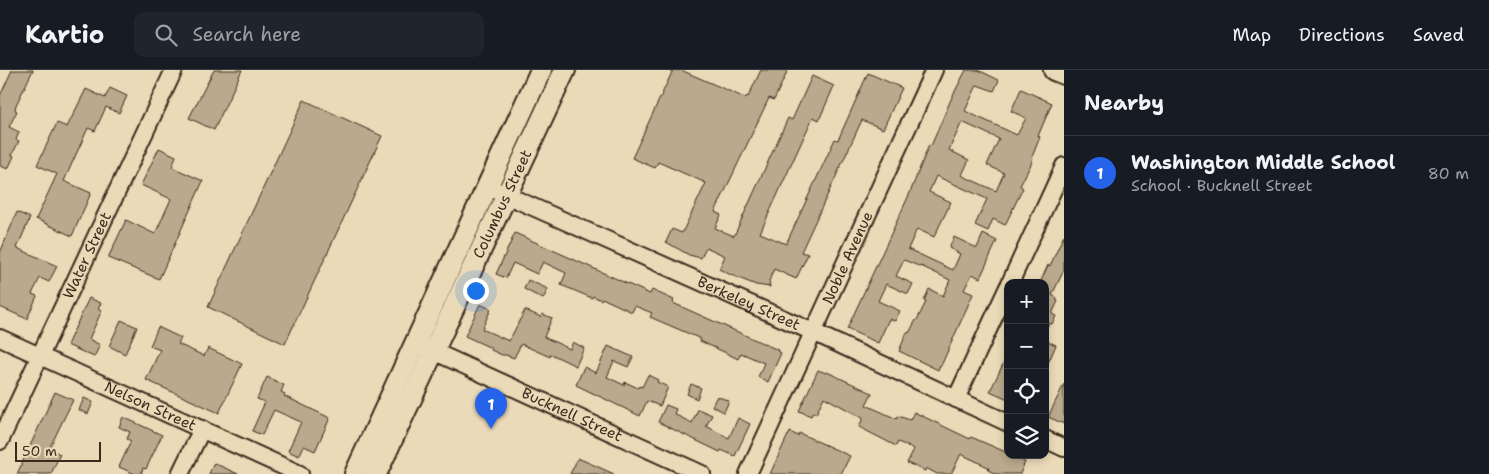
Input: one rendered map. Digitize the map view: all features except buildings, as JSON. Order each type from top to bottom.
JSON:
[{"type":"main road","name":"Columbus Street","points":[[497,191],[541,70]]},
{"type":"main road","name":"Columbus Street","points":[[355,474],[424,347],[497,191],[565,70]]},
{"type":"main road","points":[[1054,70],[1064,74]]},
{"type":"main road","name":"Columbus Street","points":[[376,474],[424,347]]},
{"type":"street","name":"Water Street","points":[[0,440],[174,70]]},
{"type":"street","name":"Noble Avenue","points":[[748,474],[934,70]]},
{"type":"street","points":[[1012,279],[1064,166]]},
{"type":"street","name":"Berkeley Street","points":[[497,191],[813,332],[1004,420]]},
{"type":"street","points":[[956,399],[1004,296]]},
{"type":"street","name":"Nelson Street","points":[[0,338],[300,474]]},
{"type":"street","name":"Bucknell Street","points":[[424,347],[702,474]]},
{"type":"street","points":[[180,474],[202,429]]},
{"type":"street","points":[[1049,441],[1064,448]]},
{"type":"place","name":"Washington Middle School","points":[[491,429]]}]
